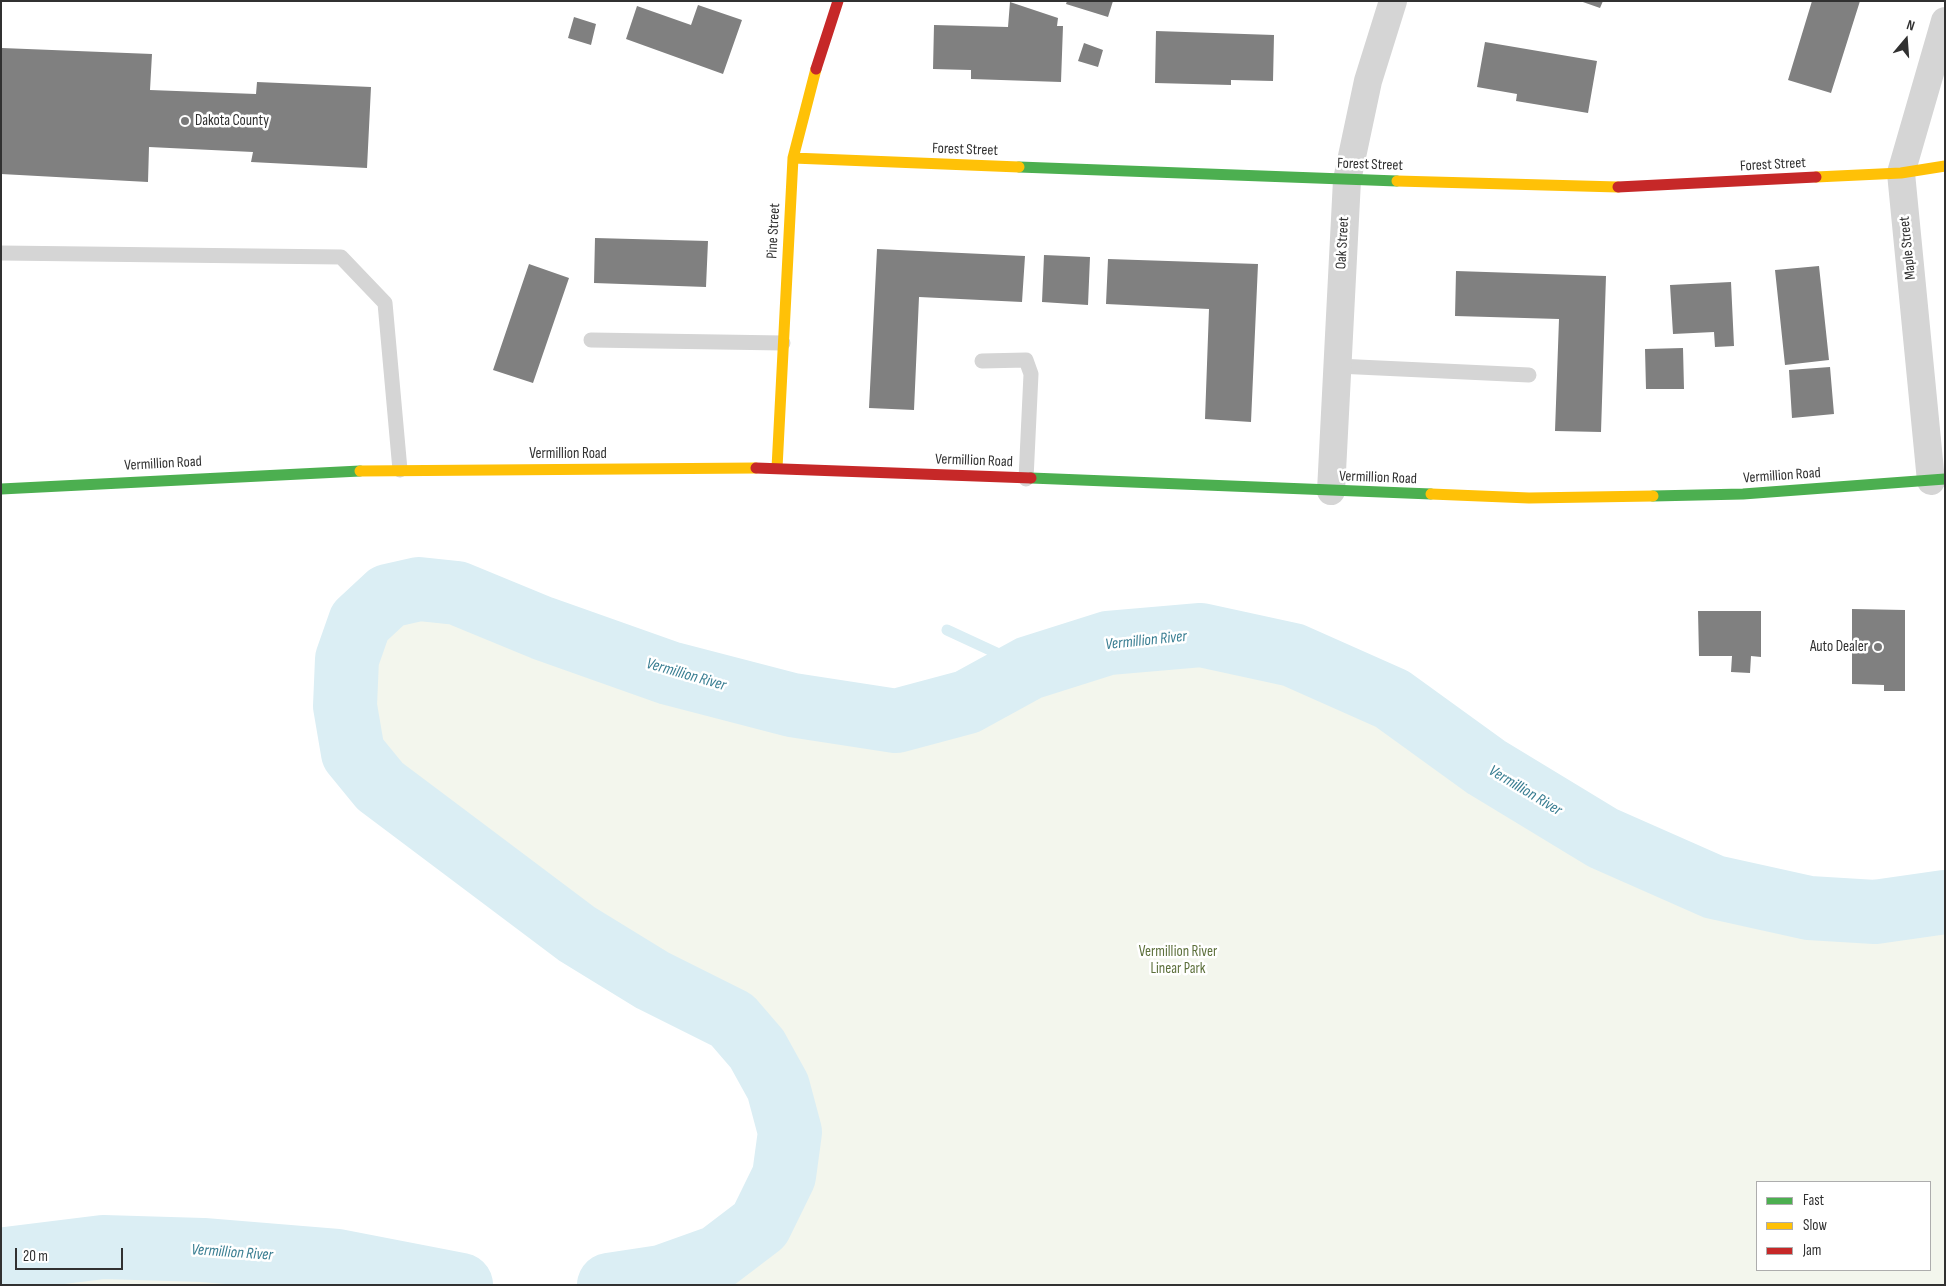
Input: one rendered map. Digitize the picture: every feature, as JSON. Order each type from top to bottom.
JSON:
[{"type":"main road","name":"Pine Street","points":[[777,468],[793,158],[816,68],[838,1]]},
{"type":"main road","name":"Forest Street","points":[[793,158],[1347,180],[1627,187],[1901,173],[1945,166]]},
{"type":"main road","name":"Vermillion Road","points":[[1,489],[228,476],[400,470],[777,468],[1530,498],[1743,494],[1938,480]]},
{"type":"street","name":"Oak Street","points":[[1331,491],[1347,180],[1368,81],[1393,1]]},
{"type":"street","name":"Maple Street","points":[[1938,480],[1901,173],[1945,21]]},
{"type":"lane","points":[[1,253],[341,256],[385,303],[400,470]]},
{"type":"lane","points":[[591,340],[783,343]]},
{"type":"lane","points":[[982,361],[1026,360],[1031,374],[1026,479]]},
{"type":"lane","points":[[1337,366],[1529,375]]},
{"type":"green space","name":"Vermillion River Linear Park","points":[[419,589],[457,593],[542,628],[669,673],[792,705],[896,721],[967,702],[1029,668],[1108,643],[1201,635],[1293,655],[1392,699],[1486,767],[1603,838],[1714,887],[1809,908],[1875,912],[1945,902],[1945,1285],[609,1285],[662,1277],[718,1257],[760,1225],[784,1176],[790,1132],[778,1087],[757,1049],[732,1020],[652,980],[577,934],[380,786],[353,753],[345,706],[347,659],[360,622],[388,596]]},
{"type":"green space","points":[[103,1247],[203,1250],[337,1261],[461,1285],[1,1285],[1,1261],[6,1259]]},
{"type":"building","points":[[1067,1],[1113,1],[1108,17],[1066,4]]},
{"type":"building","points":[[1580,1],[1603,1],[1600,8]]},
{"type":"building","points":[[1812,1],[1860,1],[1831,93],[1788,80]]},
{"type":"building","points":[[1010,2],[1058,18],[1057,26],[1063,26],[1061,82],[971,79],[971,70],[933,69],[934,25],[1008,27]]},
{"type":"building","points":[[698,5],[742,20],[723,74],[626,39],[637,6],[691,25]]},
{"type":"building","points":[[574,17],[596,24],[591,45],[568,38]]},
{"type":"building","points":[[1156,31],[1274,35],[1273,81],[1231,80],[1231,85],[1155,83]]},
{"type":"building","points":[[1485,42],[1597,61],[1588,113],[1516,101],[1517,94],[1477,87]]},
{"type":"building","points":[[1084,43],[1103,50],[1098,67],[1078,61]]},
{"type":"building","name":"Dakota County","points":[[2,48],[152,54],[150,90],[256,94],[257,82],[371,87],[367,168],[251,162],[253,152],[149,147],[148,182],[1,174]]},
{"type":"building","points":[[595,238],[708,241],[706,287],[594,283]]},
{"type":"building","points":[[877,249],[1025,256],[1022,302],[919,297],[914,410],[869,408]]},
{"type":"building","points":[[1044,255],[1090,257],[1088,305],[1042,302]]},
{"type":"building","points":[[1108,259],[1258,264],[1251,422],[1205,419],[1209,309],[1106,304]]},
{"type":"building","points":[[529,264],[569,278],[533,383],[493,370]]},
{"type":"building","points":[[1819,266],[1829,360],[1785,365],[1775,270]]},
{"type":"building","points":[[1456,271],[1606,276],[1601,432],[1555,431],[1559,319],[1455,316]]},
{"type":"building","points":[[1731,282],[1734,346],[1715,347],[1714,332],[1673,334],[1670,285]]},
{"type":"building","points":[[1683,348],[1684,389],[1646,389],[1645,349]]},
{"type":"building","points":[[1830,367],[1834,414],[1792,418],[1789,370]]},
{"type":"building","name":"Auto Dealer","points":[[1852,609],[1905,610],[1905,691],[1884,691],[1884,685],[1852,684]]},
{"type":"building","points":[[1698,611],[1761,611],[1761,657],[1751,656],[1750,673],[1731,672],[1732,656],[1699,656]]},
{"type":"waterway","name":"Vermillion River","points":[[609,1285],[662,1277],[718,1257],[760,1225],[784,1176],[790,1132],[778,1087],[757,1049],[732,1020],[652,980],[577,934],[380,786],[353,753],[345,706],[347,659],[360,622],[388,596],[419,589],[457,593],[542,628],[669,673],[792,705],[896,721],[967,702],[1029,668],[1108,643],[1201,635],[1293,655],[1392,699],[1486,767],[1603,838],[1714,887],[1809,908],[1875,912],[1945,902]]},
{"type":"waterway","points":[[947,630],[1029,668]]},
{"type":"waterway","name":"Vermillion River","points":[[1,1261],[103,1247],[203,1250],[337,1261],[461,1285]]},
{"type":"traffic: fast","points":[[1019,167],[1397,181]]},
{"type":"traffic: fast","points":[[1,489],[360,471]]},
{"type":"traffic: fast","points":[[1031,478],[1431,494]]},
{"type":"traffic: fast","points":[[1653,496],[1743,494],[1945,479]]},
{"type":"traffic: slow","points":[[777,468],[793,158],[816,69]]},
{"type":"traffic: slow","points":[[793,158],[1019,167]]},
{"type":"traffic: slow","points":[[1816,177],[1901,173],[1945,166]]},
{"type":"traffic: slow","points":[[1397,181],[1618,187]]},
{"type":"traffic: slow","points":[[360,471],[756,468]]},
{"type":"traffic: slow","points":[[1431,494],[1529,498],[1653,496]]},
{"type":"traffic: jam","points":[[816,69],[838,1]]},
{"type":"traffic: jam","points":[[1618,187],[1816,177]]},
{"type":"traffic: jam","points":[[756,468],[1031,478]]},
{"type":"place","name":"Dakota County","points":[[185,121]]},
{"type":"place","name":"Auto Dealer","points":[[1878,647]]}]
